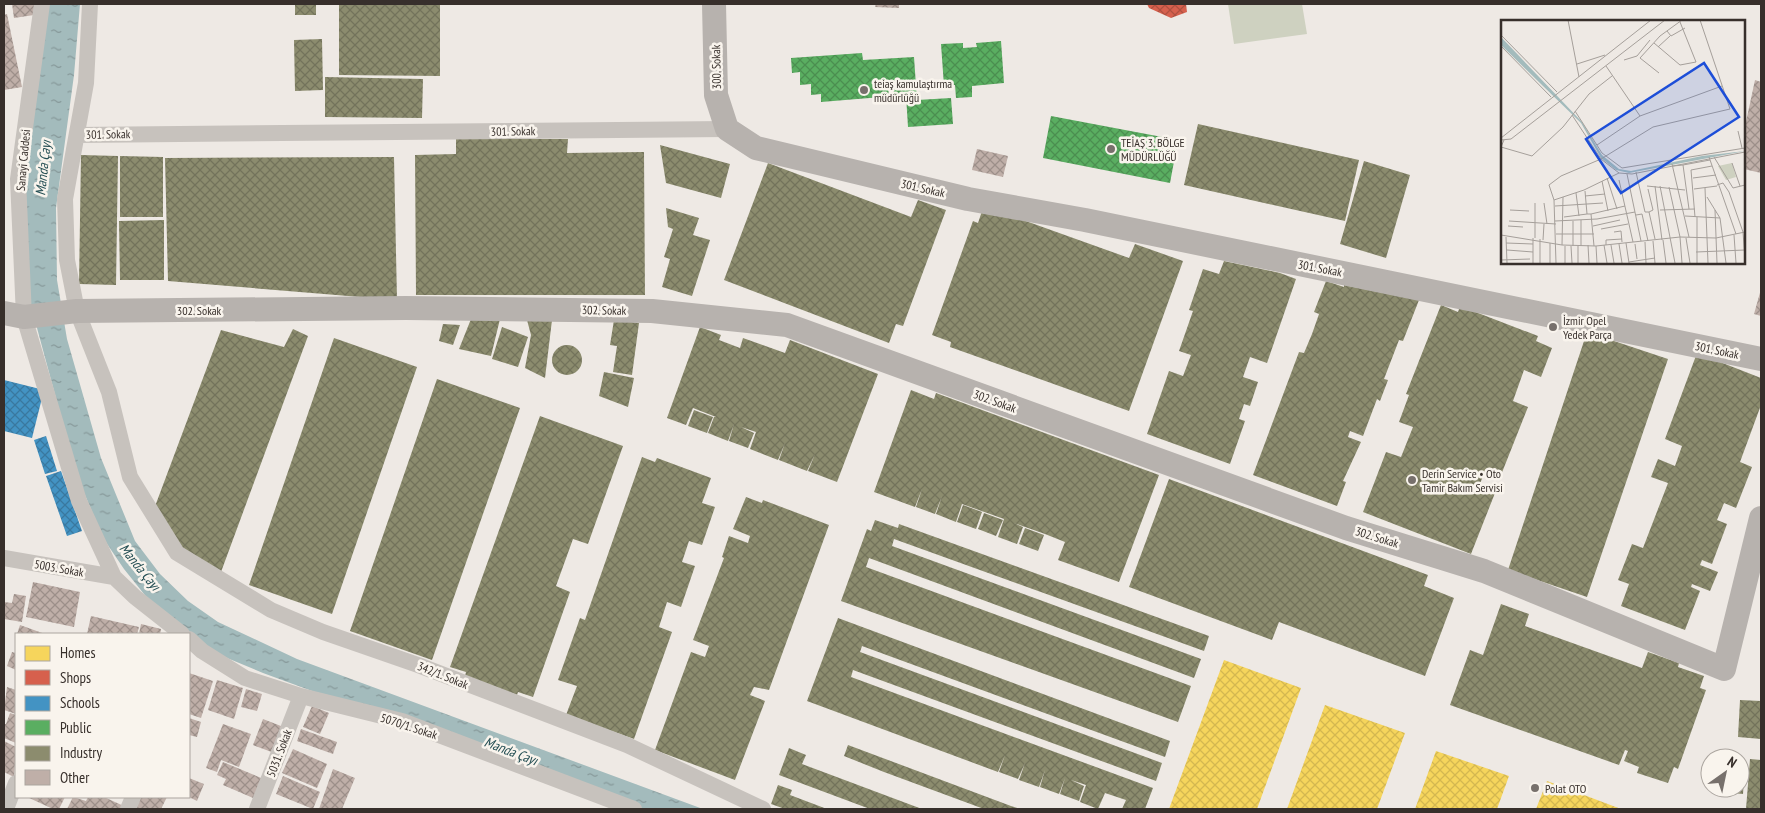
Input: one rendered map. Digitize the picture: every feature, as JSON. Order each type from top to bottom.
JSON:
[{"type":"street","name":"Sanayi Caddesi","points":[[14,315],[18,180],[42,4]]},
{"type":"street","name":"342/1. Sokak","points":[[90,4],[86,83],[65,199],[68,260],[76,311],[109,392],[130,477],[177,553],[271,610],[323,632],[418,665],[627,745],[757,808]]},
{"type":"street","name":"300. Sokak","points":[[714,4],[716,95],[727,129]]},
{"type":"street","name":"301. Sokak","points":[[78,135],[727,129],[756,148],[968,198],[1085,220],[1761,359]]},
{"type":"street","name":"302. Sokak","points":[[76,311],[406,308],[652,310],[787,325],[1346,528],[1484,571],[1724,669],[1761,518]]},
{"type":"street","points":[[76,311],[14,315],[80,501],[114,577]]},
{"type":"street","name":"5003. Sokak","points":[[4,558],[114,577]]},
{"type":"street","name":"5070/1. Sokak","points":[[114,577],[177,633]]},
{"type":"street","name":"5070/1. Sokak","points":[[190,643],[245,678],[301,696],[402,721],[634,809]]},
{"type":"street","name":"5031. Sokak","points":[[257,809],[301,696]]},
{"type":"street","points":[[6,809],[15,786]]},
{"type":"green space","points":[[1228,4],[1302,4],[1307,34],[1234,44]]},
{"type":"water","name":"Manda Çayı","points":[[46,4],[80,4],[74,75],[56,208],[57,280],[67,339],[101,458],[135,541],[160,574],[188,601],[218,622],[297,659],[703,809],[633,809],[263,673],[215,653],[148,599],[124,569],[103,538],[77,476],[30,302],[25,188]]},
{"type":"building: Homes","points":[[1224,660],[1301,688],[1257,809],[1169,809]]},
{"type":"building: Homes","points":[[1325,705],[1405,733],[1377,809],[1287,809]]},
{"type":"building: Homes","points":[[1436,751],[1509,776],[1497,809],[1415,809]]},
{"type":"building: Homes","points":[[1547,781],[1621,809],[1536,809]]},
{"type":"building: Shops","points":[[1147,4],[1186,4],[1187,12],[1171,18],[1149,8]]},
{"type":"building: Schools","points":[[4,380],[44,390],[32,438],[4,431]]},
{"type":"building: Schools","points":[[46,436],[57,471],[45,474],[34,440]]},
{"type":"building: Schools","points":[[61,471],[82,531],[67,536],[46,476]]},
{"type":"building: Public","name":"teiaş kamulaştırma müdürlüğü","points":[[1001,41],[1004,83],[972,86],[972,97],[956,98],[955,85],[944,86],[941,44],[963,43],[963,48],[977,47],[976,43]]},
{"type":"building: Public","name":"teiaş kamulaştırma müdürlüğü","points":[[862,53],[863,60],[914,57],[917,100],[951,98],[953,124],[908,127],[906,95],[821,102],[821,94],[811,95],[811,84],[800,85],[800,72],[792,73],[791,58]]},
{"type":"building: Public","name":"TEİAŞ 3. BÖLGE MÜDÜRLÜĞÜ","points":[[1051,116],[1178,140],[1170,183],[1043,158]]},
{"type":"building: Industry","points":[[295,4],[316,4],[316,15],[295,15]]},
{"type":"building: Industry","points":[[339,4],[440,4],[440,76],[339,75]]},
{"type":"building: Industry","points":[[322,39],[323,90],[295,91],[294,40]]},
{"type":"building: Industry","points":[[325,77],[423,79],[422,118],[325,117]]},
{"type":"building: Industry","points":[[1198,124],[1359,160],[1345,221],[1184,185]]},
{"type":"building: Industry","points":[[456,139],[568,139],[567,153],[644,152],[645,295],[416,295],[415,155],[456,154]]},
{"type":"building: Industry","points":[[660,145],[730,164],[721,198],[666,183]]},
{"type":"building: Industry","points":[[81,155],[118,156],[116,285],[79,284]]},
{"type":"building: Industry","points":[[120,156],[163,157],[163,217],[120,217]]},
{"type":"building: Industry","points":[[394,157],[397,300],[168,281],[165,158]]},
{"type":"building: Industry","points":[[1364,161],[1410,175],[1386,258],[1340,244]]},
{"type":"building: Industry","points":[[768,163],[911,217],[918,200],[946,210],[903,326],[896,324],[889,343],[724,280]]},
{"type":"building: Industry","points":[[666,208],[699,218],[693,235],[710,240],[692,296],[662,287],[670,259],[664,257],[673,229],[668,227]]},
{"type":"building: Industry","points":[[982,211],[996,216],[998,211],[1129,258],[1135,244],[1183,261],[1129,411],[950,347],[951,342],[932,335],[973,221],[978,223]]},
{"type":"building: Industry","points":[[164,220],[164,280],[120,280],[119,221]]},
{"type":"building: Industry","points":[[1224,261],[1280,273],[1296,279],[1267,363],[1250,357],[1243,377],[1258,382],[1250,406],[1244,404],[1239,419],[1245,421],[1230,464],[1147,434],[1169,371],[1183,376],[1191,355],[1179,351],[1193,311],[1189,310],[1203,269],[1219,274]]},
{"type":"building: Industry","points":[[1326,281],[1344,287],[1344,285],[1419,300],[1403,341],[1399,340],[1384,379],[1388,380],[1380,401],[1377,399],[1363,436],[1350,431],[1348,437],[1361,442],[1343,481],[1346,482],[1337,506],[1253,475],[1299,352],[1304,353],[1312,334],[1319,314],[1314,312]]},
{"type":"building: Industry","points":[[1441,305],[1458,312],[1460,306],[1538,336],[1536,341],[1552,348],[1541,377],[1524,370],[1513,401],[1528,407],[1501,475],[1486,469],[1479,486],[1495,493],[1471,554],[1363,512],[1386,452],[1401,457],[1413,427],[1399,422],[1409,395],[1406,394]]},
{"type":"building: Industry","points":[[471,319],[500,319],[491,356],[459,349]]},
{"type":"building: Industry","points":[[527,320],[552,320],[545,378],[525,368],[531,335]]},
{"type":"building: Industry","points":[[614,320],[639,323],[632,375],[613,372],[617,346],[610,345]]},
{"type":"building: Industry","points":[[443,324],[460,325],[453,345],[439,341]]},
{"type":"building: Industry","points":[[502,327],[528,337],[518,367],[492,359]]},
{"type":"building: Industry","points":[[700,327],[721,335],[719,340],[740,348],[743,338],[785,353],[790,340],[878,374],[837,482],[808,471],[815,454],[807,471],[779,460],[785,443],[778,460],[750,449],[756,432],[741,427],[754,433],[748,448],[729,441],[734,424],[728,441],[708,433],[714,417],[716,417],[693,408],[686,425],[667,418]]},
{"type":"building: Industry","points":[[293,329],[308,336],[221,572],[184,554],[154,509],[221,330],[284,347]]},
{"type":"building: Industry","points":[[1587,332],[1668,359],[1587,597],[1508,570]]},
{"type":"building: Industry","points":[[334,338],[417,367],[332,614],[249,585]]},
{"type":"building: Industry","points":[[567,345],[578,349],[582,360],[578,371],[567,375],[556,371],[552,360],[556,349]]},
{"type":"building: Industry","points":[[1697,353],[1761,378],[1761,405],[1740,462],[1752,467],[1736,508],[1724,503],[1717,520],[1727,524],[1712,564],[1702,560],[1700,565],[1718,572],[1710,591],[1692,584],[1691,587],[1700,591],[1685,630],[1621,606],[1629,584],[1618,580],[1632,544],[1643,548],[1668,483],[1651,477],[1658,459],[1675,466],[1682,446],[1665,439]]},
{"type":"building: Industry","points":[[604,372],[634,378],[628,407],[599,396]]},
{"type":"building: Industry","points":[[437,379],[520,408],[432,660],[350,631]]},
{"type":"building: Industry","points":[[911,390],[934,399],[936,393],[1159,475],[1119,582],[1058,560],[1065,542],[1045,534],[1014,523],[1023,527],[1017,544],[998,537],[1004,519],[962,504],[956,522],[936,514],[942,496],[935,514],[916,507],[922,489],[915,507],[874,492]]},
{"type":"building: Industry","points":[[694,410],[713,417],[707,433],[688,426]]},
{"type":"building: Industry","points":[[540,416],[623,446],[588,544],[573,539],[556,586],[570,592],[533,697],[518,692],[517,695],[465,676],[466,672],[450,667]]},
{"type":"building: Industry","points":[[642,457],[655,462],[657,458],[711,478],[702,503],[715,507],[702,545],[689,541],[682,562],[695,566],[681,607],[667,602],[659,627],[672,632],[634,739],[566,715],[577,686],[558,680],[580,618],[585,620]]},
{"type":"building: Industry","points":[[1169,479],[1428,575],[1424,586],[1454,598],[1425,676],[1279,622],[1272,640],[1129,587]]},
{"type":"building: Industry","points":[[746,497],[762,503],[763,500],[829,525],[769,690],[754,687],[750,695],[765,701],[735,780],[655,750],[691,652],[705,657],[709,646],[693,640],[724,558],[722,557],[729,536],[748,543],[750,536],[733,529]]},
{"type":"building: Industry","points":[[963,505],[982,512],[976,529],[957,522]]},
{"type":"building: Industry","points":[[984,513],[1003,520],[996,536],[978,529]]},
{"type":"building: Industry","points":[[875,520],[898,528],[899,524],[1209,636],[1204,651],[894,539],[892,546],[1201,659],[1194,678],[869,558],[866,567],[1191,686],[1178,722],[841,601],[867,529],[871,531]]},
{"type":"building: Industry","points":[[1025,528],[1044,535],[1038,551],[1019,544]]},
{"type":"building: Industry","points":[[1501,604],[1529,614],[1525,626],[1642,668],[1648,652],[1679,663],[1678,667],[1704,676],[1700,688],[1706,690],[1678,769],[1674,767],[1668,783],[1637,773],[1639,767],[1624,761],[1628,751],[1625,750],[1619,765],[1450,705],[1470,650],[1483,655]]},
{"type":"building: Industry","points":[[838,618],[1170,741],[1165,757],[862,646],[860,652],[1162,763],[1156,781],[853,670],[851,677],[1153,788],[1145,809],[1122,809],[1126,800],[1105,793],[1098,809],[1080,802],[1086,785],[1071,780],[1084,786],[1079,801],[1060,794],[1065,778],[1059,794],[1040,787],[1045,770],[1039,787],[1019,780],[1025,763],[1018,779],[999,772],[1005,755],[998,772],[807,701]]},
{"type":"building: Industry","points":[[1740,700],[1761,701],[1761,739],[1738,737]]},
{"type":"building: Industry","points":[[848,745],[1020,809],[984,809],[884,772],[844,756]]},
{"type":"building: Industry","points":[[789,748],[806,755],[802,764],[922,809],[870,809],[779,775]]},
{"type":"building: Industry","points":[[1750,759],[1761,760],[1761,809],[1746,809],[1747,798],[1750,798]]},
{"type":"building: Industry","points":[[778,785],[792,790],[790,795],[827,809],[785,809],[771,804]]},
{"type":"building: Other","points":[[12,4],[34,4],[34,15],[14,18]]},
{"type":"building: Other","points":[[876,4],[899,4],[899,8],[875,7]]},
{"type":"building: Other","points":[[7,14],[22,87],[4,90],[4,15]]},
{"type":"building: Other","points":[[1755,80],[1761,82],[1761,173],[1745,169],[1745,126]]},
{"type":"building: Other","points":[[977,149],[1008,156],[1003,177],[972,170]]},
{"type":"building: Other","points":[[1761,289],[1761,316],[1754,314]]},
{"type":"building: Other","points":[[33,582],[80,592],[74,627],[26,617]]},
{"type":"building: Other","points":[[14,594],[26,596],[22,622],[4,619],[4,602],[12,603]]},
{"type":"building: Other","points":[[91,616],[139,627],[137,633],[87,633]]},
{"type":"building: Other","points":[[141,624],[161,629],[160,633],[139,633]]},
{"type":"building: Other","points":[[20,625],[42,633],[17,633]]},
{"type":"building: Other","points":[[12,652],[15,653],[15,670],[7,666]]},
{"type":"building: Other","points":[[190,673],[213,681],[201,718],[190,714]]},
{"type":"building: Other","points":[[217,680],[243,688],[234,719],[208,710]]},
{"type":"building: Other","points":[[7,687],[15,690],[15,714],[4,710]]},
{"type":"building: Other","points":[[246,689],[262,694],[257,711],[241,707]]},
{"type":"building: Other","points":[[312,706],[329,713],[320,734],[303,727]]},
{"type":"building: Other","points":[[10,713],[15,715],[15,743],[4,738],[4,724],[6,724]]},
{"type":"building: Other","points":[[190,718],[201,722],[197,737],[190,735]]},
{"type":"building: Other","points":[[263,719],[286,728],[277,754],[253,745]]},
{"type":"building: Other","points":[[223,724],[251,734],[239,767],[221,760],[217,772],[206,768]]},
{"type":"building: Other","points":[[301,729],[337,742],[333,754],[297,741]]},
{"type":"building: Other","points":[[4,741],[15,746],[14,777],[4,772]]},
{"type":"building: Other","points":[[293,749],[327,764],[317,788],[282,773]]},
{"type":"building: Other","points":[[223,762],[266,780],[258,800],[223,785],[226,779],[217,775]]},
{"type":"building: Other","points":[[333,769],[355,778],[342,809],[319,809]]},
{"type":"building: Other","points":[[283,776],[320,792],[313,809],[276,794]]},
{"type":"building: Other","points":[[190,778],[204,784],[197,801],[190,798]]},
{"type":"building: Other","points":[[29,798],[64,798],[59,809],[53,809]]},
{"type":"building: Other","points":[[72,798],[86,801],[88,798],[106,798],[126,807],[125,809],[67,809]]},
{"type":"building: Other","points":[[140,798],[166,798],[161,809],[135,809]]},
{"type":"place","name":"teiaş kamulaştırma müdürlüğü","points":[[864,90]]},
{"type":"place","name":"TEİAŞ 3. BÖLGE MÜDÜRLÜĞÜ","points":[[1111,149]]},
{"type":"place","name":"İzmir Opel Yedek Parça","points":[[1553,327]]},
{"type":"place","name":"Derin Service • Oto Tamir Bakım Servisi","points":[[1412,480]]},
{"type":"place","name":"Polat OTO","points":[[1535,788]]}]
